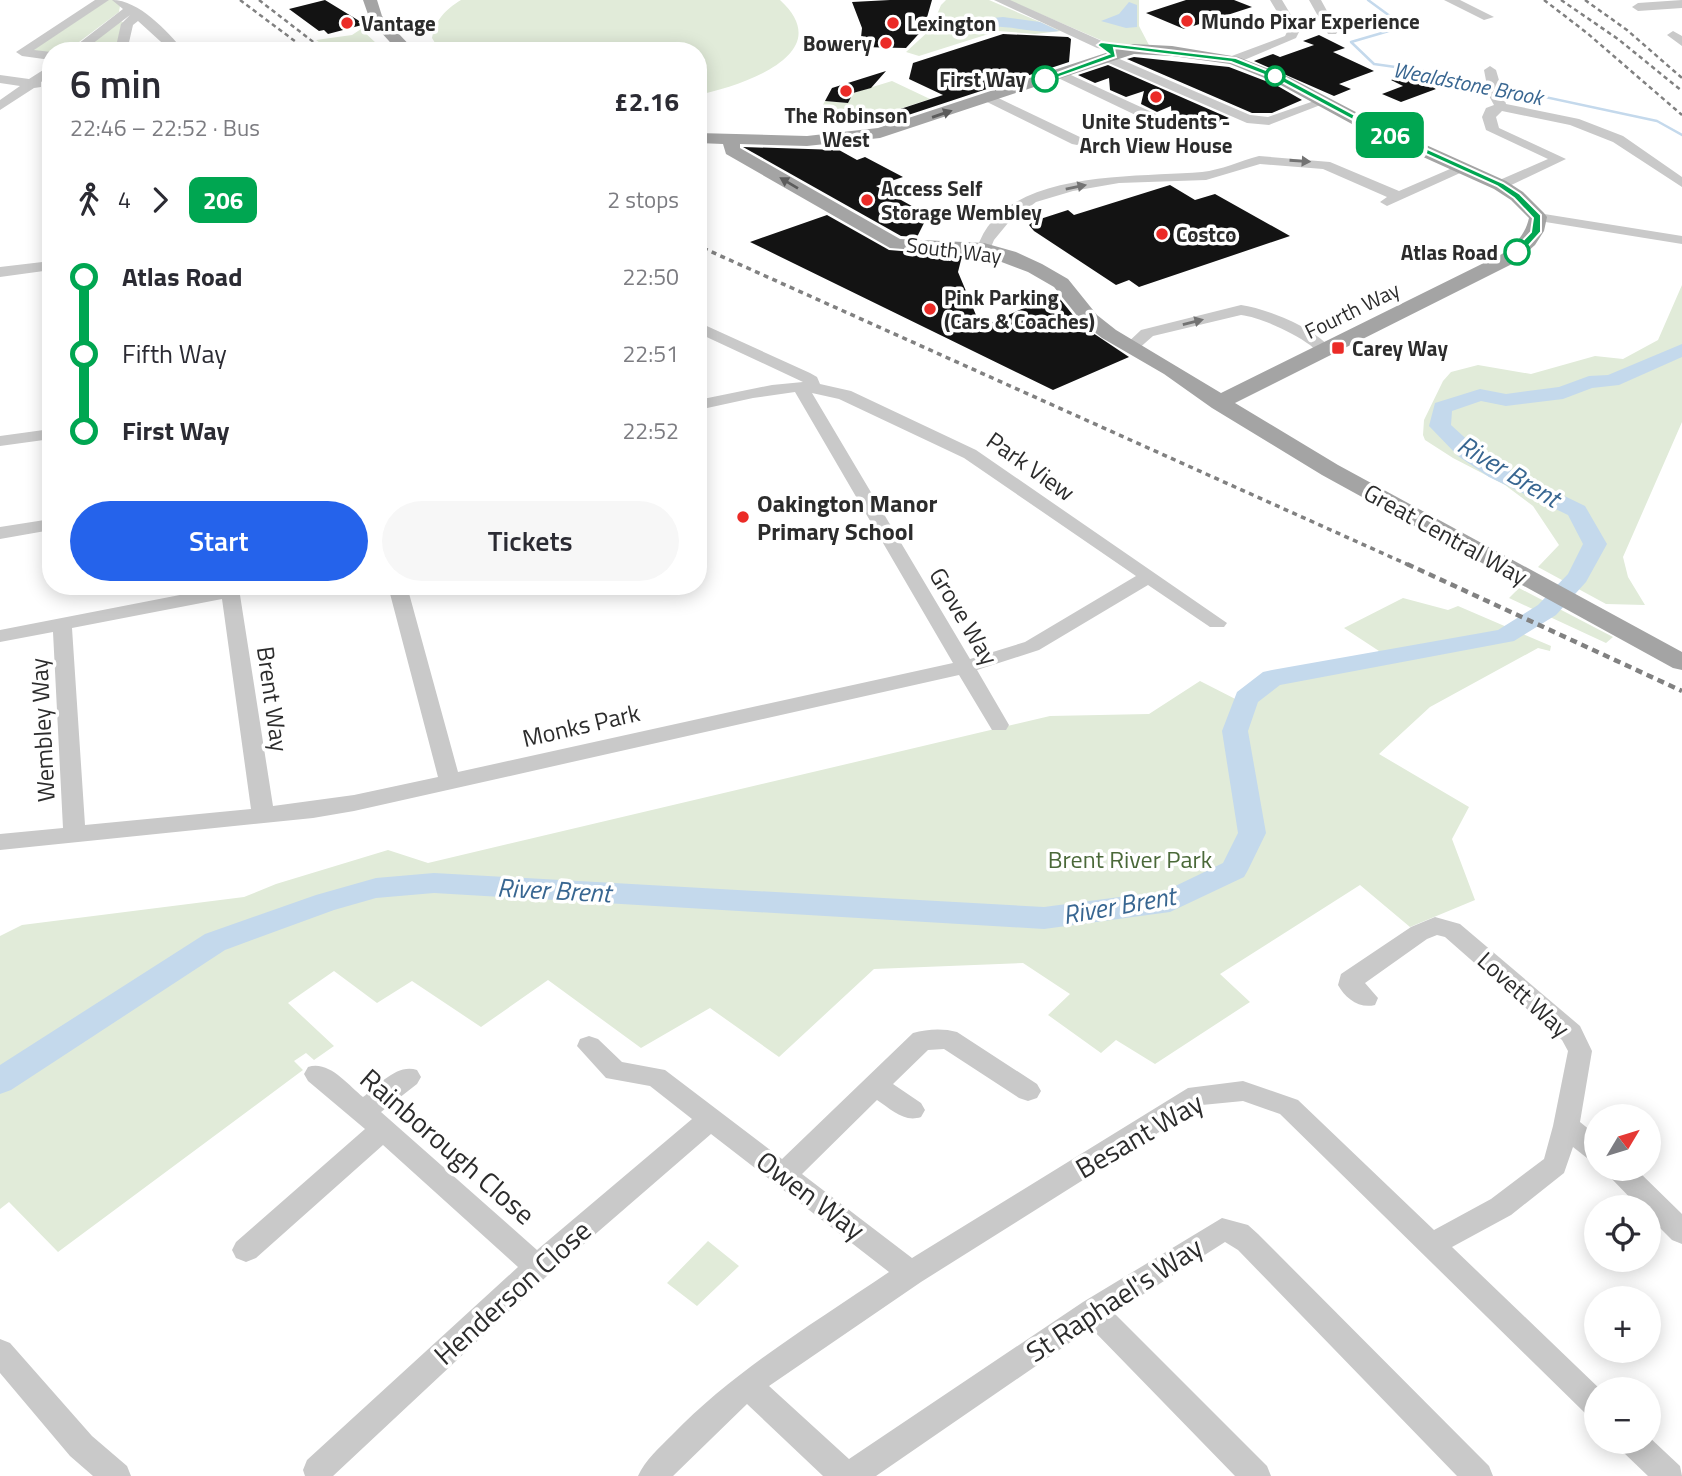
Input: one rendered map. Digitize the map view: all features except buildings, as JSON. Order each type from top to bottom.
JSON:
[{"type":"main road","points":[[370,0],[375,17],[399,42]]},
{"type":"main road","points":[[707,138],[807,141],[862,137],[895,130],[1060,74],[1106,53],[1133,49],[1172,51],[1233,60],[1307,91],[1367,125],[1500,184],[1538,217]]},
{"type":"main road","name":"South Way","points":[[731,139],[732,150],[897,244],[984,249],[1009,256],[1061,283],[1090,319],[1131,347],[1223,399]]},
{"type":"main road","name":"Fourth Way","points":[[1223,399],[1509,258],[1526,246],[1536,232],[1538,217]]},
{"type":"main road","name":"Great Central Way","points":[[1223,399],[1330,470],[1682,662]]},
{"type":"street","points":[[42,55],[22,52],[103,0]]},
{"type":"street","points":[[118,0],[167,42]]},
{"type":"street","points":[[1000,0],[1240,118],[1269,121],[1317,104]]},
{"type":"street","points":[[1233,60],[1290,38],[1294,30],[1276,0]]},
{"type":"street","points":[[1315,0],[1332,31]]},
{"type":"street","points":[[1450,0],[1488,17]]},
{"type":"street","points":[[1638,7],[1682,4]]},
{"type":"street","points":[[89,42],[133,13]]},
{"type":"street","points":[[121,22],[121,42]]},
{"type":"street","points":[[1490,70],[1498,101],[1489,117],[1493,130],[1559,159],[1500,184]]},
{"type":"street","points":[[1060,74],[1151,117]]},
{"type":"street","points":[[0,106],[42,75]]},
{"type":"street","points":[[0,79],[42,84]]},
{"type":"street","points":[[990,98],[1077,141]]},
{"type":"street","points":[[1498,101],[1574,122],[1618,139],[1682,183]]},
{"type":"street","points":[[984,249],[987,239],[1003,220],[1031,199],[1071,187],[1119,179],[1206,177],[1259,160],[1325,165],[1398,196]]},
{"type":"street","points":[[1382,205],[1462,169]]},
{"type":"street","points":[[1538,217],[1682,240]]},
{"type":"street","points":[[0,272],[42,266]]},
{"type":"street","points":[[1131,347],[1147,333],[1241,310],[1258,312],[1315,341],[1324,350]]},
{"type":"street","points":[[707,331],[811,380],[806,387],[707,404]]},
{"type":"street","name":"Park View","points":[[806,387],[845,395],[963,450],[1217,624]]},
{"type":"street","name":"Grove Way","points":[[806,387],[999,725]]},
{"type":"street","points":[[0,442],[42,435]]},
{"type":"street","points":[[0,533],[42,526]]},
{"type":"street","name":"Monks Park","points":[[0,842],[354,803],[966,667],[1032,646],[1149,576]]},
{"type":"street","points":[[0,636],[214,595]]},
{"type":"street","name":"Brent Way","points":[[230,595],[263,814]]},
{"type":"street","points":[[399,595],[450,781]]},
{"type":"street","name":"Wembley Way","points":[[62,624],[74,834]]},
{"type":"street","name":"Lovett Way","points":[[1357,991],[1419,933],[1435,926],[1452,930],[1572,1033],[1580,1051],[1566,1126],[1555,1165],[1501,1207],[1433,1244]]},
{"type":"street","points":[[785,1173],[922,1040],[948,1039],[1028,1091]]},
{"type":"street","name":"Owen Way","points":[[589,1046],[615,1071],[656,1077],[785,1173],[911,1273]]},
{"type":"street","name":"Rainborough Close","points":[[317,1074],[537,1267]]},
{"type":"street","points":[[246,1250],[373,1121],[408,1077]]},
{"type":"street","points":[[874,1084],[912,1110]]},
{"type":"street","name":"Besant Way","points":[[653,1476],[690,1437],[747,1385],[911,1273],[1197,1095],[1244,1091],[1289,1107],[1584,1392]]},
{"type":"street","name":"Henderson Close","points":[[318,1470],[537,1267],[710,1119]]},
{"type":"street","points":[[1566,1126],[1584,1140]]},
{"type":"street","points":[[1631,1181],[1682,1231]]},
{"type":"street","name":"St Raphael's Way","points":[[847,1476],[1093,1311],[1222,1230],[1238,1233],[1478,1476]]},
{"type":"street","points":[[1093,1311],[1256,1476]]},
{"type":"street","points":[[0,1352],[81,1446],[116,1476]]},
{"type":"street","points":[[747,1385],[847,1476]]},
{"type":"street","points":[[1646,1454],[1669,1476]]},
{"type":"green space","points":[[106,0],[114,0],[120,6],[119,12],[79,42],[42,42],[42,53],[26,51]]},
{"type":"green space","points":[[461,0],[780,0],[795,20],[798,37],[791,52],[777,65],[737,84],[707,93],[707,42],[434,42],[432,38],[436,25],[446,11]]},
{"type":"green space","points":[[946,0],[989,0],[1061,31],[1035,34],[998,31],[919,56],[906,52],[931,29],[941,5]]},
{"type":"green space","points":[[1008,0],[1139,0],[1139,26],[1150,47],[1110,44]]},
{"type":"green space","points":[[120,21],[123,22],[118,42],[91,42]]},
{"type":"green space","points":[[361,29],[375,42],[316,40],[352,35]]},
{"type":"green space","points":[[892,81],[930,99],[869,119],[823,114],[817,116],[825,101],[848,103],[853,93]]},
{"type":"green space","points":[[1682,285],[1682,422],[1623,557],[1628,577],[1645,605],[1606,604],[1538,567],[1559,545],[1533,506],[1505,485],[1425,440],[1424,420],[1443,381],[1451,372],[1478,365],[1531,374],[1595,356],[1623,359],[1658,340]]},
{"type":"green space","points":[[1519,588],[1613,637],[1606,643],[1509,598]]},
{"type":"green space","name":"Brent River Park","points":[[1403,598],[1448,610],[1458,606],[1551,646],[1550,651],[1538,648],[1430,707],[1379,754],[1469,807],[1452,839],[1475,900],[1410,927],[1360,885],[1220,974],[1250,1002],[1155,1064],[1116,1040],[1101,1053],[1048,1015],[1070,994],[1023,963],[874,969],[779,1057],[710,1008],[641,1048],[548,980],[481,1027],[412,981],[377,1003],[334,971],[288,1003],[334,1046],[314,1060],[306,1053],[294,1061],[303,1070],[58,1252],[9,1202],[0,1209],[0,936],[22,925],[244,897],[276,884],[388,850],[428,863],[1050,716],[1149,714],[1200,681],[1251,707],[1278,681],[1356,667],[1379,651],[1344,628]]},
{"type":"green space","points":[[708,1241],[739,1266],[697,1306],[667,1283]]},
{"type":"water","points":[[1129,2],[1137,5],[1137,27],[1126,28],[1101,21],[1119,14]]},
{"type":"water","points":[[1003,17],[1040,22],[1059,31],[995,27],[979,29],[972,24],[982,19]]},
{"type":"waterway","name":"Wealdstone Brook","points":[[1368,0],[1398,22],[1399,28],[1351,42],[1374,64],[1424,71],[1657,121],[1682,135]]},
{"type":"waterway","name":"River Brent","points":[[0,1081],[215,942],[326,902],[376,888],[434,883],[1044,918],[1170,901],[1234,870],[1252,833],[1235,731],[1246,698],[1272,678],[1505,636],[1547,610],[1578,577],[1595,544],[1577,511],[1497,472],[1466,451],[1440,426],[1442,407],[1480,395],[1506,400],[1563,393],[1589,382],[1612,381],[1682,350]]},
{"type":"railway","points":[[240,0],[296,42]]},
{"type":"railway","points":[[259,0],[313,42]]},
{"type":"railway","points":[[1544,0],[1587,33],[1682,115]]},
{"type":"railway","points":[[1561,0],[1618,39],[1682,91]]},
{"type":"railway","points":[[1585,0],[1627,30],[1682,78]]},
{"type":"railway","points":[[707,250],[1411,566]]},
{"type":"railway","points":[[1407,564],[1682,691]]},
{"type":"bus line","name":"206","points":[[1045,79],[1110,58],[1112,51],[1101,45],[1233,60],[1283,80],[1367,125],[1500,184],[1538,217],[1536,232],[1526,246],[1517,252]]},
{"type":"place","name":"Mundo Pixar Experience","points":[[1187,21]]},
{"type":"place","name":"Vantage","points":[[347,23]]},
{"type":"place","name":"Lexington","points":[[893,23]]},
{"type":"place","name":"Bowery","points":[[886,43]]},
{"type":"place","name":"First Way","points":[[1045,79]]},
{"type":"place","name":"The Robinson West","points":[[846,91]]},
{"type":"place","name":"Unite Students - Arch View House","points":[[1156,97]]},
{"type":"place","name":"Access Self Storage Wembley","points":[[867,200]]},
{"type":"place","name":"Costco","points":[[1162,234]]},
{"type":"place","name":"Atlas Road","points":[[1517,252]]},
{"type":"place","name":"Pink Parking (Cars & Coaches)","points":[[930,309]]},
{"type":"place","name":"Carey Way","points":[[1338,348]]},
{"type":"place","name":"Oakington Manor Primary School","points":[[743,517]]}]
